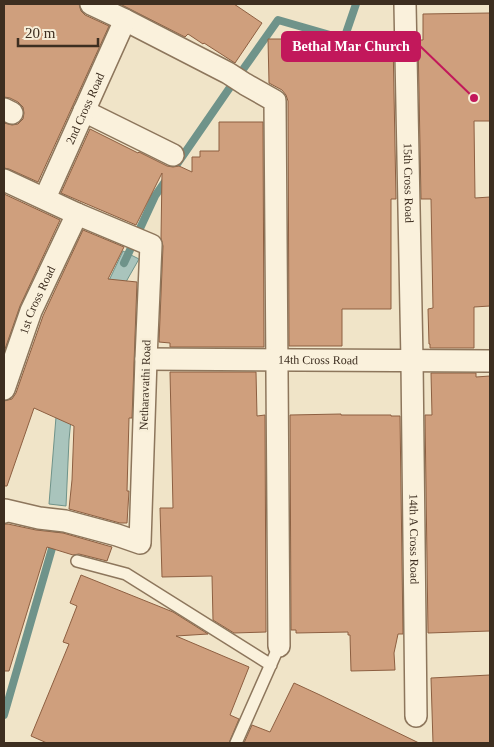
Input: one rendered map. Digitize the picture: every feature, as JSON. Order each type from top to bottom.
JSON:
[{"type":"street","points":[[91,4],[236,78],[275,101],[278,360],[275,655]]},
{"type":"street","name":"15th Cross Road","points":[[405,4],[412,361]]},
{"type":"street","name":"2nd Cross Road","points":[[45,198],[125,20]]},
{"type":"street","points":[[84,111],[173,155]]},
{"type":"street","name":"Netharavathi Road","points":[[4,180],[151,246],[140,543],[65,521],[39,518],[5,510],[4,512]]},
{"type":"street","name":"1st Cross Road","points":[[4,389],[31,311],[77,214]]},
{"type":"street","name":"14th Cross Road","points":[[146,359],[490,361]]},
{"type":"street","name":"14th A Cross Road","points":[[412,361],[416,716]]},
{"type":"lane","points":[[76,562],[126,574],[275,655],[236,743]]},
{"type":"water","points":[[123,251],[139,259],[106,317],[72,409],[66,506],[49,504],[56,417],[66,371]]},
{"type":"building","points":[[4,4],[79,4],[81,11],[85,15],[109,26],[38,182],[4,168],[4,123],[18,124],[23,119],[24,113],[23,107],[18,102],[4,97]]},
{"type":"building","points":[[120,4],[234,4],[262,23],[235,63],[188,34],[185,37]]},
{"type":"building","points":[[490,13],[490,121],[474,121],[475,198],[490,197],[490,306],[474,307],[474,348],[430,348],[428,309],[433,308],[431,199],[421,199],[418,40],[423,40],[423,14]]},
{"type":"building","points":[[268,39],[311,39],[338,50],[353,40],[393,40],[396,199],[391,199],[391,309],[342,309],[342,346],[289,346],[288,101],[282,90],[269,83]]},
{"type":"building","points":[[219,122],[263,122],[264,347],[170,347],[170,343],[159,342],[163,246],[161,238],[162,173],[136,225],[61,193],[90,129],[167,166],[179,166],[192,172],[192,157],[200,157],[200,151],[219,151]]},
{"type":"building","points":[[4,194],[60,220],[20,306],[4,352]]},
{"type":"building","points":[[83,230],[124,247],[108,279],[137,282],[132,418],[129,418],[127,523],[120,523],[69,509],[74,426],[34,408],[7,486],[4,486],[4,401],[12,399],[16,393],[43,316]]},
{"type":"building","points":[[170,372],[256,372],[257,416],[265,415],[266,632],[234,633],[213,620],[212,576],[162,577],[160,508],[173,508]]},
{"type":"building","points":[[431,373],[476,373],[476,377],[490,376],[490,631],[428,633],[425,415],[432,415]]},
{"type":"building","points":[[290,415],[400,416],[403,634],[398,634],[394,653],[395,670],[351,671],[350,635],[348,635],[348,632],[296,633],[296,630],[291,630]]},
{"type":"building","points":[[4,524],[63,533],[112,547],[107,561],[79,554],[73,555],[47,547],[9,671],[4,671]]},
{"type":"building","points":[[81,575],[173,612],[208,634],[176,636],[249,667],[230,715],[239,719],[229,743],[47,743],[31,736],[69,644],[63,642],[77,606],[70,603]]},
{"type":"building","points":[[490,675],[490,743],[433,743],[431,678]]},
{"type":"building","points":[[294,683],[419,743],[244,743],[252,725],[270,732]]},
{"type":"waterway","points":[[244,68],[278,20],[344,39],[356,4]]},
{"type":"waterway","points":[[124,263],[155,196],[233,83]]},
{"type":"waterway","points":[[4,715],[57,531]]},
{"type":"place","name":"Bethal Mar Church","points":[[474,98]]}]
